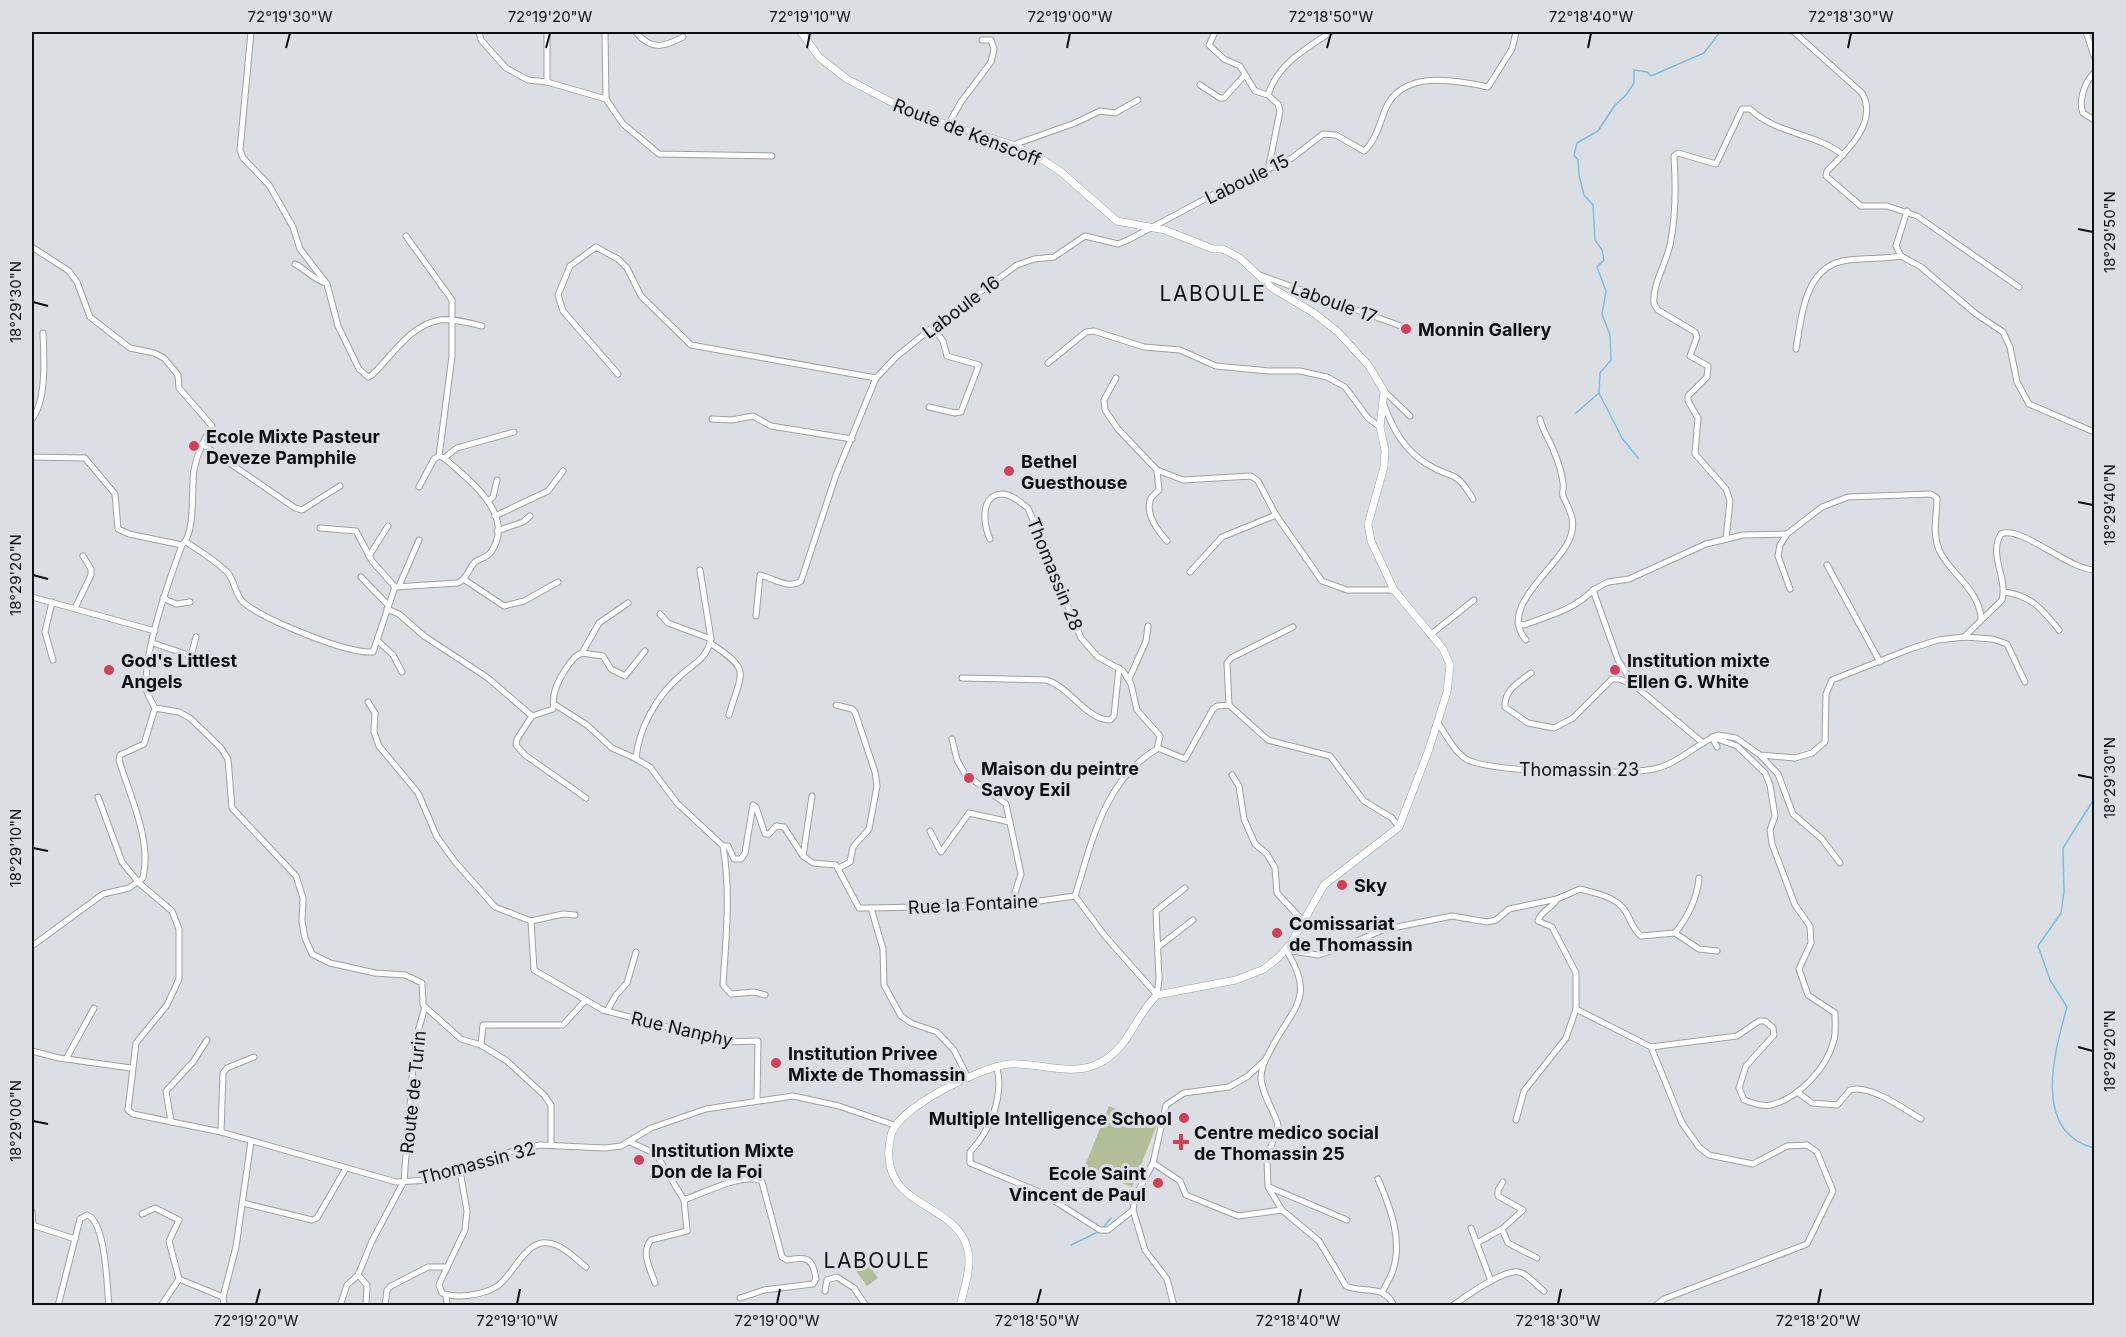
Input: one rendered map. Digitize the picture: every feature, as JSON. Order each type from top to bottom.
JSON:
[{"type":"main road","name":"Route de Kenscoff","points":[[801,32],[819,57],[847,79],[914,114],[1012,145],[1061,172],[1117,221],[1177,234],[1213,249],[1223,249],[1240,258],[1272,288],[1314,313],[1338,332],[1369,366],[1384,392]]},
{"type":"main road","points":[[960,1305],[969,1265],[968,1248],[956,1229],[898,1185],[890,1168],[890,1138],[894,1125],[906,1113],[968,1078],[1009,1064],[1081,1070],[1097,1064],[1125,1044],[1148,1003],[1157,995],[1236,980],[1264,969],[1286,950],[1332,877],[1399,827],[1438,723],[1450,678],[1450,665],[1443,649],[1394,590],[1375,551],[1368,524],[1384,467],[1385,450],[1380,427],[1384,392]]},
{"type":"street","points":[[251,32],[240,150],[243,158],[269,185],[293,227],[300,249],[327,284],[338,326],[359,369],[368,376],[378,369],[399,345],[421,328],[439,320],[482,326]]},
{"type":"street","points":[[479,32],[481,40],[506,68],[528,80],[547,82],[606,99]]},
{"type":"street","points":[[546,32],[547,82]]},
{"type":"street","points":[[605,32],[603,57],[606,99],[623,124],[659,154],[772,156]]},
{"type":"street","points":[[636,32],[655,47],[663,48],[683,37]]},
{"type":"street","points":[[1215,32],[1209,45],[1224,59],[1240,66],[1255,91],[1268,95],[1278,104],[1280,111],[1268,171]]},
{"type":"street","points":[[1268,95],[1273,79],[1298,53],[1331,32]]},
{"type":"street","name":"Laboule 15","points":[[1150,227],[1235,183],[1268,171],[1292,158],[1323,134],[1336,135],[1361,151],[1367,150],[1393,95],[1413,82],[1466,82],[1488,87],[1512,49],[1516,32]]},
{"type":"street","points":[[1794,32],[1862,93],[1866,100],[1865,120],[1857,138],[1827,171],[1826,176],[1861,206],[1887,206],[1907,211],[1927,222],[2019,286]]},
{"type":"street","points":[[2086,32],[2094,56]]},
{"type":"street","points":[[948,125],[993,58],[991,40],[982,40]]},
{"type":"street","points":[[2094,73],[2086,81],[2081,107],[2083,113],[2094,120]]},
{"type":"street","points":[[1200,85],[1220,98],[1224,98],[1244,76]]},
{"type":"street","points":[[1012,145],[1075,123],[1100,111],[1115,112],[1138,100]]},
{"type":"street","points":[[1726,539],[1730,496],[1695,454],[1698,418],[1688,401],[1688,396],[1707,377],[1708,366],[1690,356],[1697,337],[1695,332],[1658,310],[1654,304],[1670,248],[1675,216],[1674,156],[1678,153],[1716,164],[1742,109],[1750,109],[1760,119],[1783,131],[1828,144],[1843,155]]},
{"type":"street","points":[[1907,211],[1896,246],[1901,256],[1921,267],[1976,314],[2003,332],[2010,347],[2017,382],[2029,404],[2094,432]]},
{"type":"street","name":"Laboule 16","points":[[756,616],[760,575],[795,585],[801,581],[836,475],[876,378],[896,357],[1017,265],[1034,259],[1054,257],[1085,236],[1118,244],[1150,227]]},
{"type":"street","points":[[406,236],[450,295],[452,357],[441,457]]},
{"type":"street","points":[[32,247],[69,271],[90,317],[130,348],[154,353],[172,367],[178,375],[179,388],[213,426],[202,444],[194,470],[191,521],[163,598],[155,631],[146,675],[147,692],[155,708],[144,744],[120,755],[119,760],[145,842],[146,863],[139,883],[104,894],[32,946]]},
{"type":"street","points":[[618,374],[563,311],[558,295],[570,266],[592,248],[601,249],[627,268],[641,297],[691,345],[876,378]]},
{"type":"street","points":[[1796,349],[1804,300],[1811,286],[1827,266],[1849,260],[1875,260],[1901,256]]},
{"type":"street","points":[[295,264],[304,268],[312,279],[327,284]]},
{"type":"street","name":"Laboule 17","points":[[1259,275],[1409,329]]},
{"type":"street","points":[[929,407],[955,413],[961,412],[979,365],[947,356],[944,341],[933,327]]},
{"type":"street","points":[[1048,363],[1086,332],[1094,331],[1144,347],[1180,350],[1216,366],[1269,371],[1300,370],[1328,377],[1345,387],[1368,418],[1380,427]]},
{"type":"street","points":[[32,419],[39,404],[44,372],[43,333]]},
{"type":"street","points":[[1116,378],[1104,400],[1105,410],[1118,429],[1157,470],[1183,480],[1251,476],[1258,481],[1276,515],[1317,575],[1329,585],[1347,590],[1394,590]]},
{"type":"street","points":[[1384,392],[1410,416]]},
{"type":"street","points":[[1383,405],[1398,437],[1410,450],[1428,465],[1462,480],[1473,499]]},
{"type":"street","points":[[712,419],[732,420],[753,416],[771,426],[852,439]]},
{"type":"street","points":[[1526,640],[1518,624],[1521,605],[1550,569],[1571,536],[1573,523],[1572,514],[1562,494],[1563,483],[1554,451],[1543,434],[1539,419]]},
{"type":"street","points":[[419,487],[434,459],[457,448],[514,432]]},
{"type":"street","points":[[202,444],[295,508],[302,510],[340,486]]},
{"type":"street","points":[[32,457],[49,455],[85,458],[115,494],[118,530],[184,543],[228,573],[243,603],[279,623],[363,653],[373,652],[388,607],[419,540]]},
{"type":"street","points":[[397,586],[450,584],[465,580],[475,562],[491,552],[497,531],[495,516],[489,501],[441,457]]},
{"type":"street","points":[[1157,470],[1159,490],[1151,497],[1149,503],[1154,524],[1167,541]]},
{"type":"street","points":[[495,516],[548,491],[563,471]]},
{"type":"street","points":[[489,501],[493,497],[497,480]]},
{"type":"street","points":[[1790,589],[1778,556],[1787,534],[1822,507],[1839,499],[1925,493],[1936,496],[1934,522],[1940,550],[1970,590],[1979,606],[1981,618]]},
{"type":"street","name":"Thomassin 28","points":[[990,539],[983,519],[987,505],[994,497],[1003,494],[1015,498],[1028,508],[1081,638],[1098,657],[1119,668],[1129,680],[1137,710],[1160,736],[1158,748]]},
{"type":"street","points":[[1190,572],[1222,537],[1276,515]]},
{"type":"street","points":[[497,531],[524,522],[530,516]]},
{"type":"street","points":[[369,555],[388,526]]},
{"type":"street","points":[[320,528],[356,531],[369,555],[397,586]]},
{"type":"street","points":[[1964,637],[1981,618],[1998,605],[2004,592],[1996,548],[2001,534],[2007,532],[2022,535],[2054,556],[2094,570]]},
{"type":"street","points":[[1518,624],[1524,626],[1561,612],[1581,603],[1593,590],[1608,582],[1629,579],[1667,559],[1726,539],[1743,535],[1787,534]]},
{"type":"street","points":[[75,608],[91,569],[83,556]]},
{"type":"street","points":[[1827,565],[1880,662]]},
{"type":"street","points":[[637,759],[646,721],[652,710],[678,678],[705,657],[711,641],[700,570]]},
{"type":"street","points":[[361,578],[388,607],[424,636],[488,678],[532,716]]},
{"type":"street","points":[[465,580],[504,606],[525,601],[558,582]]},
{"type":"street","points":[[1593,590],[1618,660],[1634,686]]},
{"type":"street","points":[[2004,592],[2029,598],[2042,608],[2059,630]]},
{"type":"street","points":[[32,597],[155,631]]},
{"type":"street","points":[[163,598],[176,604],[190,602]]},
{"type":"street","points":[[1431,636],[1474,600]]},
{"type":"street","points":[[52,602],[45,632],[53,660]]},
{"type":"street","points":[[582,653],[599,623],[628,603]]},
{"type":"street","points":[[660,614],[668,623],[711,641],[735,660],[740,667],[741,676],[729,715]]},
{"type":"street","points":[[1129,680],[1146,640],[1148,626]]},
{"type":"street","points":[[1293,627],[1230,658],[1227,663],[1230,705],[1268,740],[1330,756],[1364,801],[1392,818],[1399,827]]},
{"type":"street","points":[[191,656],[196,637]]},
{"type":"street","points":[[1760,755],[1795,758],[1812,753],[1825,742],[1826,694],[1832,680],[1938,640],[1964,637],[1993,639],[2007,644],[2025,682]]},
{"type":"street","points":[[378,641],[393,655],[402,672]]},
{"type":"street","points":[[153,643],[197,658],[208,654]]},
{"type":"street","points":[[586,798],[525,755],[516,745],[517,739],[532,716],[553,709],[554,694],[575,655],[582,653],[603,656],[611,669],[625,676],[645,651]]},
{"type":"street","points":[[962,678],[1046,680],[1055,683],[1079,703],[1106,720],[1114,716],[1119,668]]},
{"type":"street","points":[[1531,673],[1512,687],[1505,699],[1505,707],[1528,723],[1554,728],[1573,718],[1612,680],[1619,679],[1634,686],[1703,742]]},
{"type":"street","points":[[368,702],[375,713],[374,732],[379,746],[418,793],[437,837],[456,863],[495,907],[531,921],[563,914],[575,915]]},
{"type":"street","points":[[554,704],[587,725],[612,748],[650,767],[677,803],[723,846],[728,846],[734,859],[741,859],[747,846],[751,809],[754,806],[765,834],[769,834],[776,826],[784,827],[803,856],[813,863],[831,863],[839,868],[854,902],[859,908],[871,908],[883,949],[884,986],[901,1016],[912,1023],[937,1032],[954,1050],[968,1078]]},
{"type":"street","points":[[836,705],[855,712],[877,779],[869,829],[853,846],[850,862],[839,868]]},
{"type":"street","points":[[1157,995],[1105,936],[1075,896],[1103,811],[1121,779],[1133,765],[1158,748],[1185,759],[1215,707],[1230,705]]},
{"type":"street","points":[[155,708],[179,711],[190,718],[228,759],[232,808],[296,876],[303,898],[304,930],[312,954],[330,963],[375,973],[405,975],[422,983],[425,1007],[461,1039],[481,1045],[507,1060],[544,1095],[550,1105],[551,1145]]},
{"type":"street","name":"Thomassin 23","points":[[1438,723],[1454,747],[1467,759],[1504,768],[1655,769],[1681,758],[1712,737]]},
{"type":"street","points":[[1712,737],[1728,735],[1760,755],[1778,774],[1793,814],[1822,839],[1840,863]]},
{"type":"street","points":[[1712,737],[1718,747]]},
{"type":"street","points":[[1576,1009],[1651,1047],[1737,1036],[1759,1021],[1765,1021],[1773,1028],[1774,1035],[1746,1066],[1739,1088],[1744,1100],[1760,1106],[1772,1105],[1797,1092],[1818,1073],[1834,1041],[1835,1012],[1808,995],[1799,969],[1812,943],[1810,926],[1795,905],[1770,835],[1775,816],[1770,785],[1765,773],[1737,746],[1712,737]]},
{"type":"street","points":[[952,739],[957,760],[966,774],[1004,801],[1022,874],[1011,905]]},
{"type":"street","points":[[1232,775],[1239,786],[1244,819],[1255,844],[1267,855],[1275,868],[1277,893],[1303,921]]},
{"type":"street","points":[[803,856],[812,796]]},
{"type":"street","points":[[32,1051],[66,1059],[131,1068],[136,1043],[167,1005],[179,979],[179,929],[172,911],[139,883],[122,862],[98,798]]},
{"type":"street","points":[[930,831],[940,852],[969,813],[1010,822]]},
{"type":"street","points":[[723,846],[728,874],[723,986],[731,994],[754,992],[765,995]]},
{"type":"street","points":[[1675,933],[1684,922],[1698,893],[1700,878]]},
{"type":"street","points":[[1157,995],[1157,909],[1185,888]]},
{"type":"street","points":[[1286,950],[1318,955],[1346,946],[1382,930],[1452,916],[1487,922],[1496,920],[1509,909],[1557,899],[1580,889],[1607,897],[1624,909],[1632,928],[1641,936],[1675,933],[1699,949],[1717,951]]},
{"type":"street","name":"Rue la Fontaine","points":[[871,908],[1011,905],[1075,896]]},
{"type":"street","points":[[1516,1120],[1524,1091],[1566,1038],[1576,1009],[1576,973],[1552,927],[1538,921],[1540,915],[1553,906],[1557,899]]},
{"type":"street","points":[[1158,947],[1193,920]]},
{"type":"street","name":"Rue Nanphy","points":[[531,921],[534,970],[584,1002],[607,1011],[723,1042],[758,1041],[757,1100]]},
{"type":"street","points":[[1286,950],[1300,972],[1301,998],[1266,1059],[1260,1079],[1278,1125],[1267,1159],[1268,1187],[1282,1210],[1319,1241],[1346,1286],[1353,1289],[1383,1291],[1394,1305]]},
{"type":"street","points":[[607,1011],[616,995],[627,983],[636,952]]},
{"type":"street","points":[[481,1045],[483,1025],[562,1024],[584,1002]]},
{"type":"street","name":"Route de Turin","points":[[340,1305],[347,1285],[358,1275],[372,1241],[404,1181],[412,1076],[418,1031],[425,1007]]},
{"type":"street","points":[[66,1059],[94,1008]]},
{"type":"street","points":[[171,1122],[166,1091],[193,1062],[207,1040]]},
{"type":"street","points":[[1651,1047],[1682,1123],[1699,1148],[1709,1155],[1753,1164],[1787,1146],[1807,1145],[1817,1152],[1833,1191],[1807,1244],[1664,1299],[1655,1305]]},
{"type":"street","points":[[221,1132],[223,1073],[227,1068],[254,1057]]},
{"type":"street","points":[[1174,1305],[1167,1279],[1145,1250],[1133,1210],[1135,1197],[1153,1163],[1166,1105],[1184,1093],[1229,1087],[1248,1076],[1266,1059]]},
{"type":"street","name":"Thomassin 32","points":[[131,1068],[132,1080],[128,1110],[133,1114],[221,1132],[381,1179],[404,1181],[429,1180],[460,1171],[497,1155],[551,1145],[605,1148],[630,1142],[651,1128],[681,1116],[757,1100],[793,1096],[811,1098],[894,1125]]},
{"type":"street","points":[[997,1068],[1001,1084],[984,1137],[970,1152],[970,1163],[1042,1193],[1101,1230],[1108,1230],[1133,1210]]},
{"type":"street","points":[[1797,1092],[1812,1103],[1837,1105],[1850,1090],[1858,1089],[1889,1100],[1920,1119]]},
{"type":"street","points":[[224,1305],[223,1297],[243,1203],[251,1141]]},
{"type":"street","points":[[630,1142],[656,1154],[684,1200],[687,1231],[651,1240],[647,1245],[646,1256],[656,1283]]},
{"type":"street","points":[[1153,1163],[1180,1181],[1186,1195],[1238,1216],[1282,1210]]},
{"type":"street","points":[[243,1203],[312,1220],[317,1218],[346,1168]]},
{"type":"street","points":[[460,1171],[467,1211],[465,1230],[439,1285],[442,1293],[446,1295],[480,1293],[497,1287],[522,1256],[530,1249],[546,1243],[558,1245],[586,1267]]},
{"type":"street","points":[[684,1200],[746,1177],[758,1179],[762,1182],[782,1257],[787,1260],[801,1257],[809,1259],[814,1264],[816,1279],[813,1284],[764,1290],[740,1298]]},
{"type":"street","points":[[1378,1179],[1389,1204],[1395,1232],[1394,1270],[1383,1291]]},
{"type":"street","points":[[1477,1243],[1502,1229],[1523,1210],[1498,1196],[1498,1190],[1503,1182]]},
{"type":"street","points":[[1268,1187],[1347,1220]]},
{"type":"street","points":[[142,1214],[155,1208],[179,1220],[169,1241],[179,1279],[161,1305]]},
{"type":"street","points":[[32,1212],[32,1225],[75,1239]]},
{"type":"street","points":[[58,1305],[80,1219],[87,1215],[92,1217],[106,1261],[109,1305]]},
{"type":"street","points":[[1471,1228],[1491,1281]]},
{"type":"street","points":[[1502,1229],[1508,1243],[1537,1258]]},
{"type":"street","points":[[385,1305],[387,1290],[391,1286],[428,1267],[447,1267]]},
{"type":"street","points":[[1452,1305],[1491,1281],[1516,1271],[1522,1273],[1544,1292]]},
{"type":"street","points":[[358,1275],[367,1284],[366,1305]]},
{"type":"street","points":[[825,1291],[827,1280],[837,1277],[854,1288],[867,1305]]},
{"type":"street","points":[[179,1279],[223,1297]]},
{"type":"street","points":[[446,1295],[447,1305]]},
{"type":"green space","points":[[1109,1106],[1157,1125],[1132,1187],[1084,1168]]},
{"type":"green space","points":[[863,1257],[878,1278],[867,1286],[852,1265]]},
{"type":"waterway","points":[[1576,413],[1599,393],[1600,373],[1611,360],[1610,335],[1602,314],[1606,291],[1597,267],[1604,260],[1602,250],[1595,240],[1593,205],[1584,195],[1578,160],[1574,155],[1577,143],[1598,131],[1615,105],[1634,83],[1634,70],[1647,72],[1651,76],[1704,53],[1720,32]]},
{"type":"waterway","points":[[1599,393],[1622,438],[1638,458]]},
{"type":"waterway","points":[[2094,799],[2063,848],[2064,892],[2061,913],[2038,946],[2050,980],[2067,1007],[2054,1066],[2052,1088],[2055,1108],[2062,1125],[2074,1139],[2094,1148]]},
{"type":"waterway","points":[[1102,1229],[1111,1218]]},
{"type":"waterway","points":[[1071,1245],[1098,1232]]},
{"type":"place","name":"Monnin Gallery","points":[[1406,329]]},
{"type":"place","name":"Ecole Mixte Pasteur Deveze Pamphile","points":[[194,446]]},
{"type":"place","name":"Bethel Guesthouse","points":[[1009,471]]},
{"type":"place","name":"God's Littlest Angels","points":[[109,670]]},
{"type":"place","name":"Institution mixte Ellen G. White","points":[[1615,670]]},
{"type":"place","name":"Maison du peintre Savoy Exil","points":[[969,778]]},
{"type":"place","name":"Sky","points":[[1342,885]]},
{"type":"place","name":"Comissariat de Thomassin","points":[[1277,933]]},
{"type":"place","name":"Institution Privee Mixte de Thomassin","points":[[776,1063]]},
{"type":"place","name":"Multiple Intelligence School","points":[[1184,1118]]},
{"type":"place","name":"Centre medico social de Thomassin 25","points":[[1181,1142]]},
{"type":"place","name":"Institution Mixte Don de la Foi","points":[[639,1160]]},
{"type":"place","name":"Ecole Saint Vincent de Paul","points":[[1158,1183]]},
{"type":"district","name":"LABOULE","points":[[1213,293]]},
{"type":"district","name":"LABOULE","points":[[877,1260]]}]
